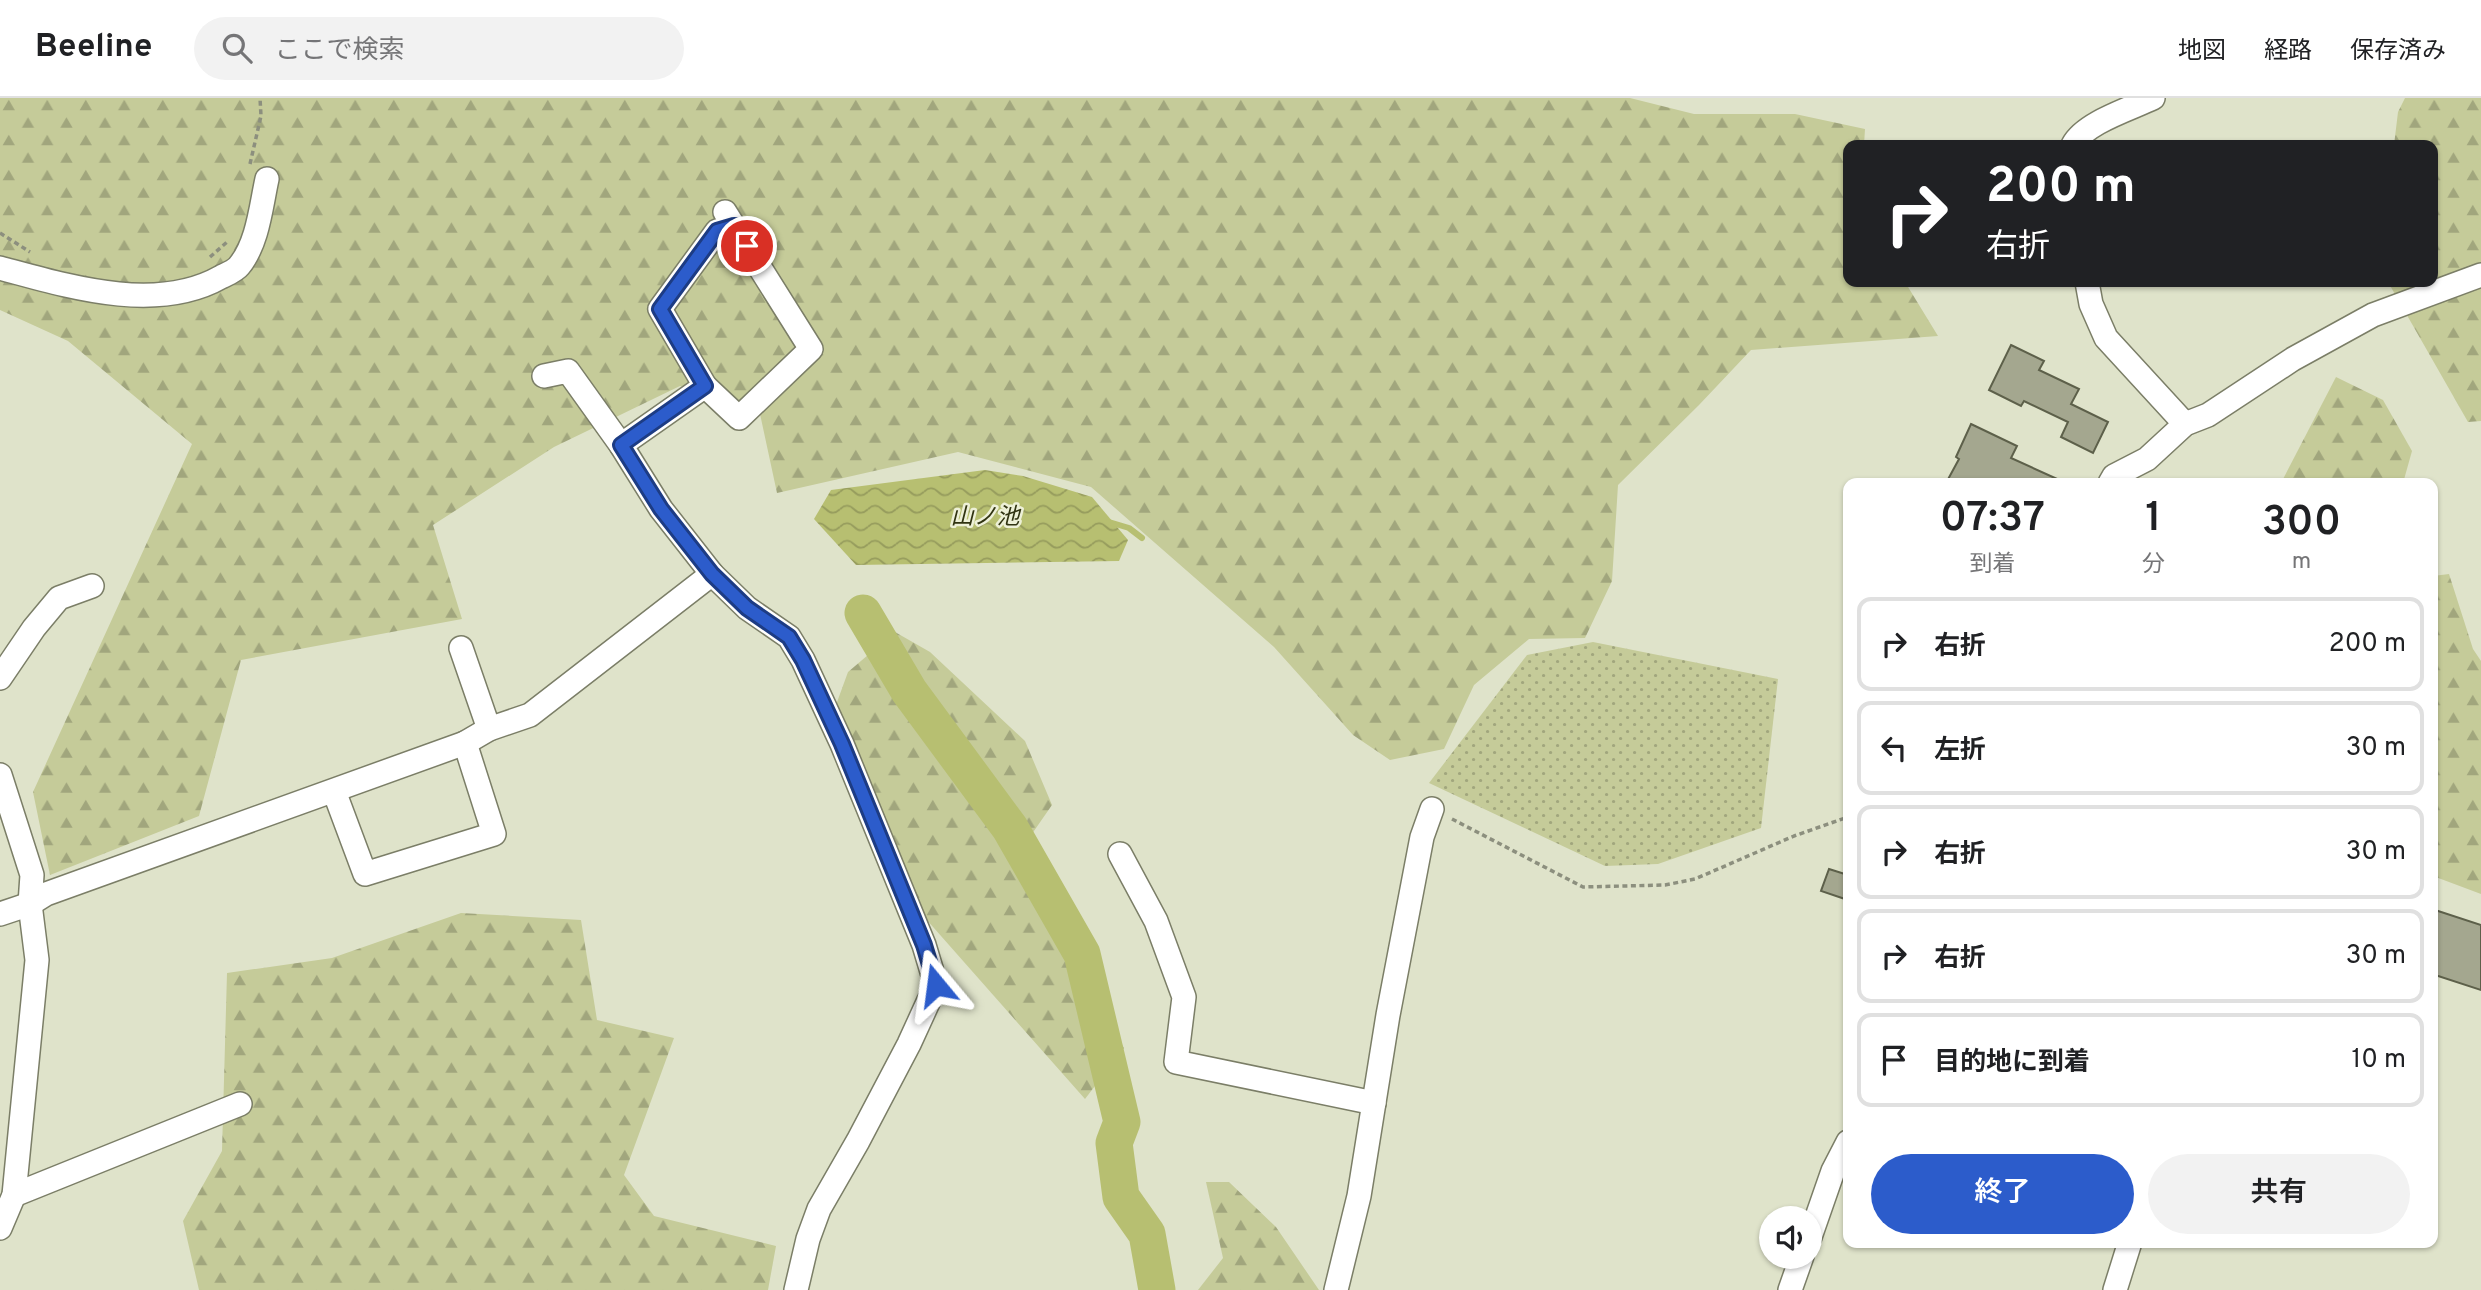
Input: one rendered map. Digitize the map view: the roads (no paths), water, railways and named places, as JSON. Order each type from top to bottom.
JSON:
[{"type":"street","points":[[2076,140],[2089,128],[2153,98]]},
{"type":"street","points":[[0,268],[71,287],[127,295],[173,293],[210,284],[239,267],[252,243],[258,174]]},
{"type":"street","points":[[729,219],[811,349],[738,418],[705,386],[660,309],[717,231],[729,219]]},
{"type":"street","points":[[2113,478],[2147,459],[2185,424],[2208,415],[2293,359],[2373,315],[2481,275]]},
{"type":"street","points":[[2088,287],[2091,304],[2106,338],[2185,424]]},
{"type":"street","points":[[544,376],[568,372],[621,445],[661,509],[712,574],[747,608],[789,637],[803,660],[842,744],[924,945],[936,985],[858,1142],[819,1209],[808,1239],[796,1290]]},
{"type":"street","points":[[621,445],[705,386]]},
{"type":"street","points":[[0,914],[30,904],[47,894],[464,743],[489,729],[530,715],[712,574]]},
{"type":"street","points":[[0,678],[34,628],[59,598],[92,586]]},
{"type":"street","points":[[461,648],[489,729]]},
{"type":"street","points":[[334,791],[365,874],[494,834],[464,743]]},
{"type":"street","points":[[0,775],[32,875],[30,904],[37,960],[14,1195],[0,1228]]},
{"type":"street","points":[[1336,1290],[1359,1196],[1388,1015],[1422,836],[1432,809]]},
{"type":"street","points":[[1120,854],[1156,921],[1184,997],[1176,1062],[1374,1103]]},
{"type":"street","points":[[14,1195],[240,1104]]},
{"type":"street","points":[[1821,1206],[1843,1152]]},
{"type":"street","points":[[2115,1290],[2128,1248]]},
{"type":"street","points":[[1790,1290],[1797,1269]]},
{"type":"water","name":"山ノ池","points":[[985,470],[1023,476],[1092,497],[1128,540],[1119,561],[856,565],[814,519],[831,490]]},
{"type":"waterway","points":[[1109,522],[1129,528],[1142,538]]},
{"type":"waterway","points":[[863,613],[909,691],[1010,828],[1082,954],[1122,1122],[1114,1143],[1121,1197],[1147,1234],[1157,1290]]}]
